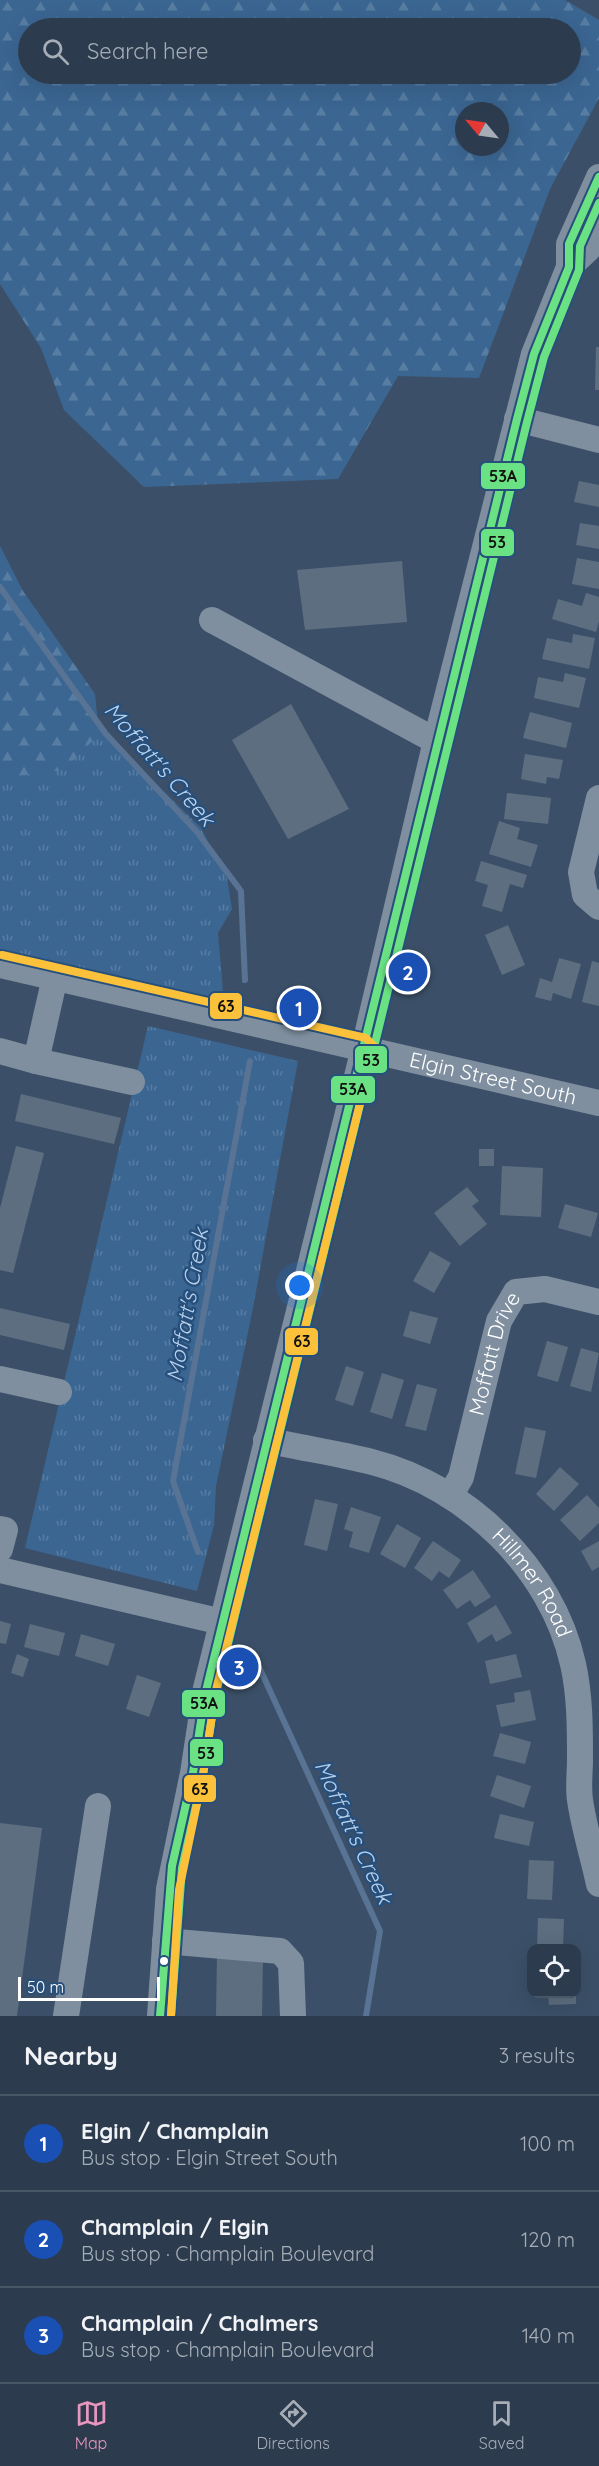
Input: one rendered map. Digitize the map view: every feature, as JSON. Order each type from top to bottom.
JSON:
[{"type":"street","points":[[160,2016],[172,1866],[193,1773],[205,1695],[222,1622],[364,1047],[436,741],[517,419],[534,354],[569,267],[569,244],[599,177]]},
{"type":"street","points":[[569,267],[588,249],[599,226]]},
{"type":"street","points":[[517,419],[599,440]]},
{"type":"street","points":[[212,620],[436,741]]},
{"type":"street","points":[[599,798],[581,872],[585,895],[599,907]]},
{"type":"street","name":"Elgin Street South","points":[[0,965],[599,1102]]},
{"type":"street","points":[[36,1061],[55,977]]},
{"type":"street","points":[[0,1051],[132,1082]]},
{"type":"street","name":"Moffatt Drive","points":[[450,1496],[461,1477],[500,1321],[516,1292],[545,1289],[599,1302]]},
{"type":"street","points":[[0,1379],[59,1392]]},
{"type":"street","name":"Hillmer Road","points":[[266,1440],[374,1462],[416,1478],[450,1496],[495,1532],[530,1569],[548,1596],[573,1664],[590,1760],[580,1799],[599,1884]]},
{"type":"street","points":[[0,1529],[4,1530],[0,1549]]},
{"type":"street","points":[[0,1570],[222,1622]]},
{"type":"street","points":[[66,2016],[98,1806]]},
{"type":"street","points":[[165,1941],[280,1951],[291,1962],[293,2016]]},
{"type":"green space","points":[[0,0],[565,0],[599,20],[599,98],[550,189],[479,378],[398,376],[338,479],[144,487],[64,410],[41,348],[0,284]]},
{"type":"green space","points":[[0,546],[23,591],[95,694],[99,734],[64,770],[16,776],[0,763]]},
{"type":"green space","points":[[0,585],[114,742],[201,828],[227,878],[232,909],[218,933],[225,1015],[0,963]]},
{"type":"green space","points":[[148,1026],[298,1061],[253,1308],[216,1486],[214,1525],[197,1591],[25,1548]]},
{"type":"building","points":[[596,347],[599,347],[599,390],[595,390]]},
{"type":"building","points":[[579,481],[599,485],[599,507],[574,502]]},
{"type":"building","points":[[580,523],[599,526],[599,549],[576,545]]},
{"type":"building","points":[[577,558],[599,562],[599,589],[572,584]]},
{"type":"building","points":[[402,561],[407,622],[305,630],[297,570]]},
{"type":"building","points":[[586,593],[599,597],[599,621],[596,632],[552,619],[558,599],[582,606]]},
{"type":"building","points":[[573,634],[595,638],[589,669],[542,659],[547,638],[572,643]]},
{"type":"building","points":[[565,673],[586,678],[579,708],[534,698],[538,677],[563,682]]},
{"type":"building","points":[[291,704],[349,809],[288,839],[232,740]]},
{"type":"building","points":[[530,712],[572,723],[566,748],[523,738]]},
{"type":"building","points":[[525,754],[563,760],[559,779],[547,777],[546,784],[521,779]]},
{"type":"building","points":[[507,793],[551,798],[548,824],[504,819]]},
{"type":"building","points":[[499,821],[520,828],[517,839],[538,845],[531,867],[489,854]]},
{"type":"building","points":[[481,861],[527,875],[523,888],[510,884],[502,912],[482,906],[488,885],[475,881]]},
{"type":"building","points":[[508,925],[525,965],[502,975],[485,935]]},
{"type":"building","points":[[559,958],[581,964],[571,999],[553,993],[551,1001],[535,997],[540,978],[552,982]]},
{"type":"building","points":[[592,961],[599,963],[599,1006],[582,1002]]},
{"type":"building","points":[[21,1094],[121,1118],[114,1144],[15,1121]]},
{"type":"building","points":[[16,1146],[44,1153],[13,1273],[0,1270],[0,1208]]},
{"type":"building","points":[[479,1149],[494,1149],[494,1166],[479,1166]]},
{"type":"building","points":[[502,1166],[543,1168],[541,1217],[500,1215]]},
{"type":"building","points":[[467,1187],[479,1201],[472,1206],[487,1224],[460,1246],[434,1213]]},
{"type":"building","points":[[565,1204],[598,1213],[591,1237],[558,1228]]},
{"type":"building","points":[[430,1251],[451,1263],[434,1293],[413,1281]]},
{"type":"building","points":[[0,1308],[70,1324],[64,1350],[0,1335]]},
{"type":"building","points":[[410,1311],[438,1318],[430,1344],[403,1336]]},
{"type":"building","points":[[547,1341],[568,1347],[558,1382],[537,1376]]},
{"type":"building","points":[[581,1348],[599,1353],[591,1392],[570,1386]]},
{"type":"building","points":[[346,1366],[364,1372],[353,1406],[335,1400]]},
{"type":"building","points":[[382,1373],[404,1380],[392,1419],[370,1412]]},
{"type":"building","points":[[417,1384],[437,1389],[426,1431],[405,1426]]},
{"type":"building","points":[[525,1427],[546,1431],[536,1478],[515,1474]]},
{"type":"building","points":[[560,1467],[579,1484],[554,1511],[536,1494]]},
{"type":"building","points":[[587,1495],[599,1508],[599,1523],[580,1541],[560,1520]]},
{"type":"building","points":[[315,1499],[338,1504],[327,1551],[304,1545]]},
{"type":"building","points":[[351,1507],[381,1517],[369,1553],[349,1547],[353,1532],[344,1529]]},
{"type":"building","points":[[397,1524],[421,1538],[405,1568],[380,1554]]},
{"type":"building","points":[[433,1541],[461,1560],[449,1578],[439,1571],[432,1581],[414,1568]]},
{"type":"building","points":[[599,1541],[599,1567],[592,1571],[581,1551]]},
{"type":"building","points":[[473,1570],[491,1597],[475,1607],[470,1600],[457,1609],[443,1590]]},
{"type":"building","points":[[496,1605],[512,1633],[496,1642],[492,1634],[478,1643],[467,1623]]},
{"type":"building","points":[[0,1621],[11,1624],[6,1644],[0,1643]]},
{"type":"building","points":[[30,1624],[65,1633],[59,1656],[24,1647]]},
{"type":"building","points":[[81,1634],[115,1644],[108,1666],[75,1656]]},
{"type":"building","points":[[17,1654],[29,1659],[23,1677],[11,1673]]},
{"type":"building","points":[[516,1654],[522,1677],[490,1684],[485,1661]]},
{"type":"building","points":[[137,1675],[161,1683],[149,1717],[126,1709]]},
{"type":"building","points":[[530,1690],[536,1720],[501,1727],[496,1705],[515,1702],[514,1693]]},
{"type":"building","points":[[500,1733],[531,1742],[525,1764],[493,1756]]},
{"type":"building","points":[[497,1775],[531,1786],[524,1808],[490,1796]]},
{"type":"building","points":[[500,1814],[534,1822],[529,1846],[494,1838]]},
{"type":"building","points":[[0,1823],[42,1828],[17,2016],[0,2016]]},
{"type":"building","points":[[529,1860],[554,1861],[552,1900],[527,1899]]},
{"type":"building","points":[[538,1918],[564,1919],[563,1944],[537,1944]]},
{"type":"building","points":[[217,1956],[263,1957],[262,2016],[216,2016]]},
{"type":"building","points":[[548,1998],[576,1998],[576,2004],[549,2005]]},
{"type":"waterway","name":"Moffatt's Creek","points":[[0,587],[106,734],[197,832],[241,891],[245,980]]},
{"type":"waterway","name":"Moffatt's Creek","points":[[198,1552],[173,1481],[250,1061]]},
{"type":"waterway","name":"Moffatt's Creek","points":[[260,1669],[380,1931],[366,2016]]},
{"type":"transit line","name":"53A","points":[[160,2016],[172,1866],[193,1773],[205,1695],[517,419],[534,354],[569,267],[569,244],[599,177]]},
{"type":"transit line","name":"53","points":[[171,2016],[182,1868],[203,1775],[215,1697],[527,422],[544,357],[579,270],[580,246],[599,203]]},
{"type":"transit line","name":"63","points":[[2,955],[366,1038],[374,1046],[216,1690],[203,1775],[179,1890],[171,2016]]},
{"type":"place","name":"Champlain / Elgin","points":[[408,972]]},
{"type":"place","name":"Elgin / Champlain","points":[[299,1008]]},
{"type":"place","name":"Champlain / Chalmers","points":[[239,1667]]}]
